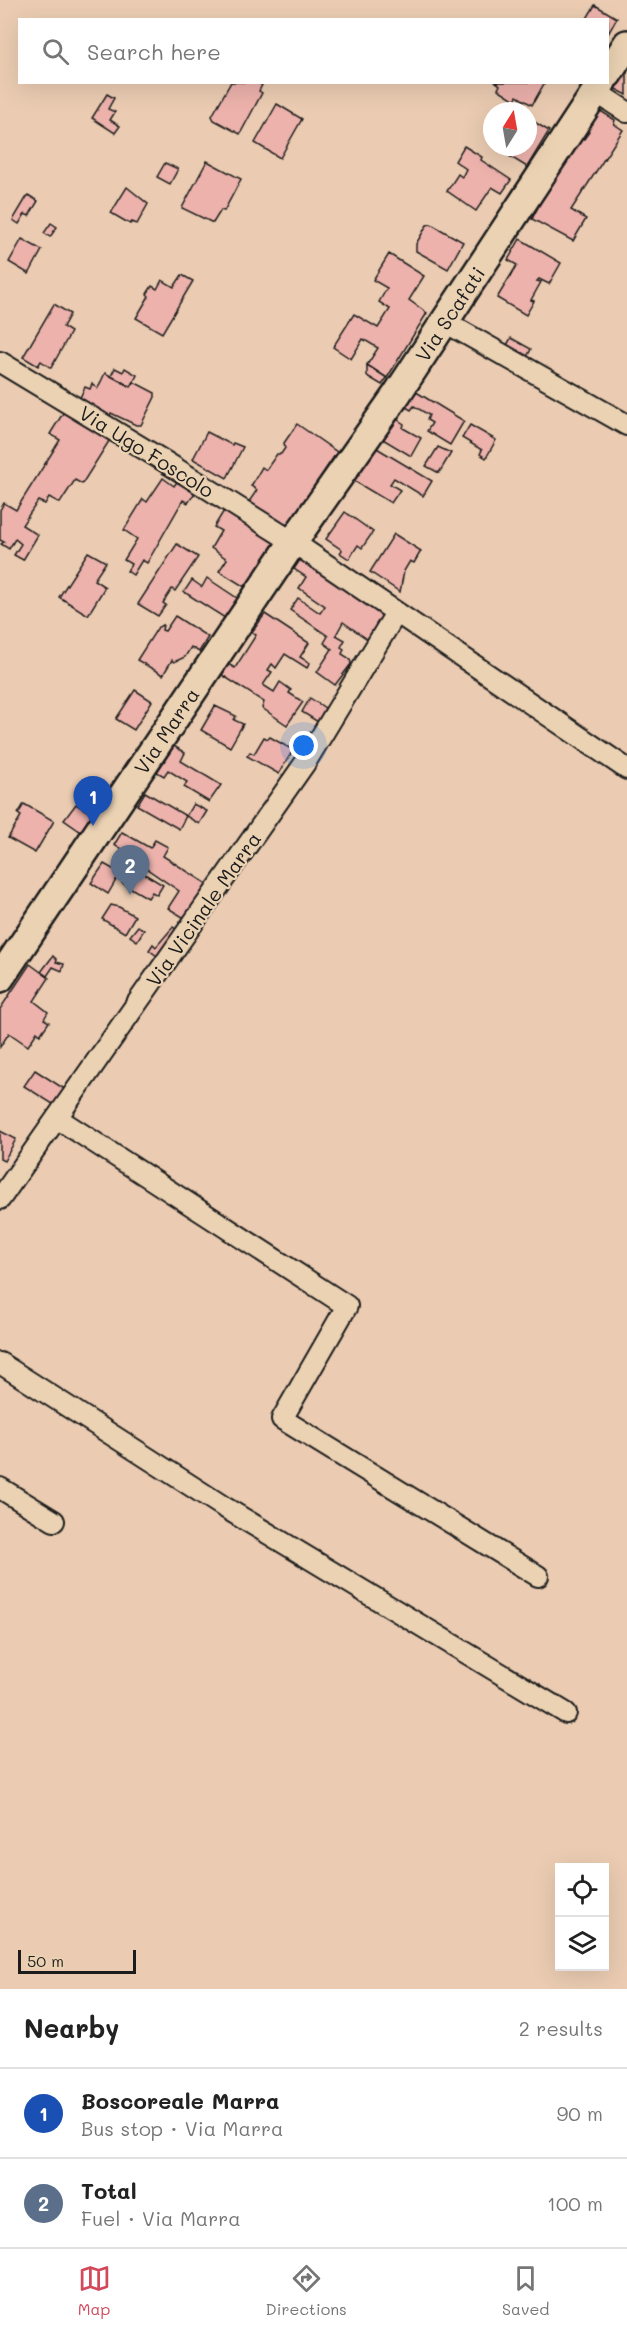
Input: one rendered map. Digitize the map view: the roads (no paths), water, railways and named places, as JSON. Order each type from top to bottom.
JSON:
[{"type":"main road","name":"Via Scafati","points":[[609,72],[627,44]]},
{"type":"main road","name":"Via Scafati","points":[[292,542],[398,394],[601,84]]},
{"type":"main road","name":"Via Marra","points":[[0,978],[292,542]]},
{"type":"street","points":[[603,84],[627,111]]},
{"type":"street","points":[[445,322],[627,425]]},
{"type":"street","name":"Via Ugo Foscolo","points":[[0,362],[292,542],[627,769]]},
{"type":"street","name":"Via Vicinale Marra","points":[[0,1199],[305,762],[396,613]]},
{"type":"street","points":[[57,1118],[347,1306],[282,1419],[538,1576]]},
{"type":"street","points":[[0,1363],[224,1507],[566,1713]]},
{"type":"street","points":[[0,1488],[54,1521]]},
{"type":"place","name":"Boscoreale Marra","points":[[93,826]]},
{"type":"place","name":"Total","points":[[130,895]]}]
